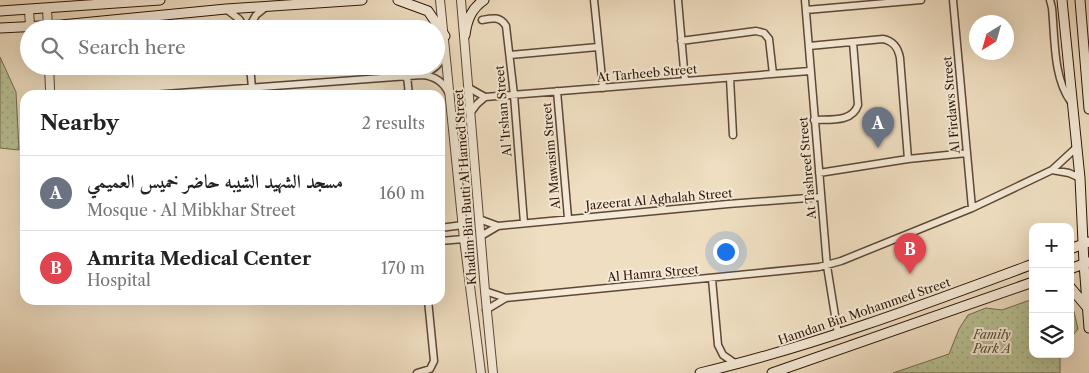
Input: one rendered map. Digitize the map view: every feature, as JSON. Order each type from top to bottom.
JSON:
[{"type":"main road","points":[[0,11],[160,0]]},
{"type":"main road","points":[[128,20],[226,9],[362,0]]},
{"type":"main road","points":[[398,0],[428,11],[434,20]]},
{"type":"main road","points":[[465,35],[468,19],[484,0]]},
{"type":"main road","points":[[1062,0],[1074,105],[1086,243],[1089,328]]},
{"type":"main road","points":[[1080,0],[1089,106]]},
{"type":"main road","points":[[0,28],[20,27]]},
{"type":"main road","points":[[1074,248],[1086,243]]},
{"type":"main road","points":[[1073,268],[1086,263]]},
{"type":"main road","name":"Hamdan Bin Mohammed Street","points":[[700,373],[838,334],[1029,265]]},
{"type":"main road","points":[[772,373],[1029,283]]},
{"type":"main road","points":[[1074,291],[1087,306]]},
{"type":"street","name":"Khadim Bin Butti Al Hamed Street","points":[[440,0],[443,20]]},
{"type":"street","name":"Khadim Bin Butti Al Hamed Street","points":[[461,0],[486,310],[493,373]]},
{"type":"street","points":[[594,0],[603,88]]},
{"type":"street","points":[[678,0],[685,81]]},
{"type":"street","name":"At Tashreef Street","points":[[805,0],[826,266],[838,334]]},
{"type":"street","points":[[806,10],[921,0]]},
{"type":"street","name":"Al Firdaws Street","points":[[953,0],[972,208]]},
{"type":"street","points":[[1050,0],[1059,77],[1065,92],[1074,105]]},
{"type":"street","points":[[253,20],[256,15],[267,7]]},
{"type":"street","points":[[46,8],[47,20]]},
{"type":"street","points":[[29,9],[30,20]]},
{"type":"street","points":[[226,9],[240,20]]},
{"type":"street","points":[[482,20],[497,18],[504,23],[510,55]]},
{"type":"street","points":[[681,41],[756,31],[764,32],[769,39],[773,74]]},
{"type":"street","name":"Khadim Bin Butti Al Hamed Street","points":[[445,36],[464,239],[481,373]]},
{"type":"street","points":[[809,46],[883,39],[888,40],[897,47],[900,58],[908,159]]},
{"type":"street","points":[[814,120],[848,117],[856,110],[858,105],[853,42]]},
{"type":"street","name":"Al 'Irshan Street","points":[[524,224],[510,55],[598,47]]},
{"type":"street","name":"At Tarheeb Street","points":[[485,97],[810,71]]},
{"type":"street","points":[[49,75],[50,89]]},
{"type":"street","points":[[251,75],[252,88]]},
{"type":"street","points":[[223,90],[428,75],[439,80],[450,96]]},
{"type":"street","points":[[407,76],[408,90]]},
{"type":"street","points":[[730,78],[733,135]]},
{"type":"street","points":[[469,88],[485,97],[471,112]]},
{"type":"street","name":"Al Mawasim Street","points":[[557,92],[568,218]]},
{"type":"street","name":"Al Hamra Street","points":[[485,291],[506,298],[807,270],[826,266],[972,208],[1052,170],[1077,147]]},
{"type":"street","points":[[819,174],[908,159],[967,153]]},
{"type":"street","points":[[1052,170],[1069,173],[1080,178]]},
{"type":"street","name":"Jazeerat Al Aghalah Street","points":[[479,220],[498,226],[568,218],[821,197]]},
{"type":"street","points":[[445,227],[463,225]]},
{"type":"street","name":"Jazeerat Al Aghalah Street","points":[[480,236],[498,226]]},
{"type":"street","points":[[445,241],[464,239]]},
{"type":"street","points":[[712,279],[718,345],[723,355],[736,364]]},
{"type":"street","name":"Al Hamra Street","points":[[486,310],[506,298]]},
{"type":"street","points":[[417,373],[430,369],[434,361],[428,305]]},
{"type":"green space","points":[[0,57],[16,92],[19,150],[0,148]]},
{"type":"green space","name":"Family Park A","points":[[1029,300],[1029,358],[1060,358],[1060,373],[893,373],[949,354],[959,329],[968,315],[986,308],[1002,310]]},
{"type":"green space","points":[[1074,312],[1078,329],[1074,334]]},
{"type":"place","name":"مسجد الشهيد الشيبه حاضر خميس العميمي","points":[[878,148]]},
{"type":"place","name":"Amrita Medical Center","points":[[910,274]]}]
